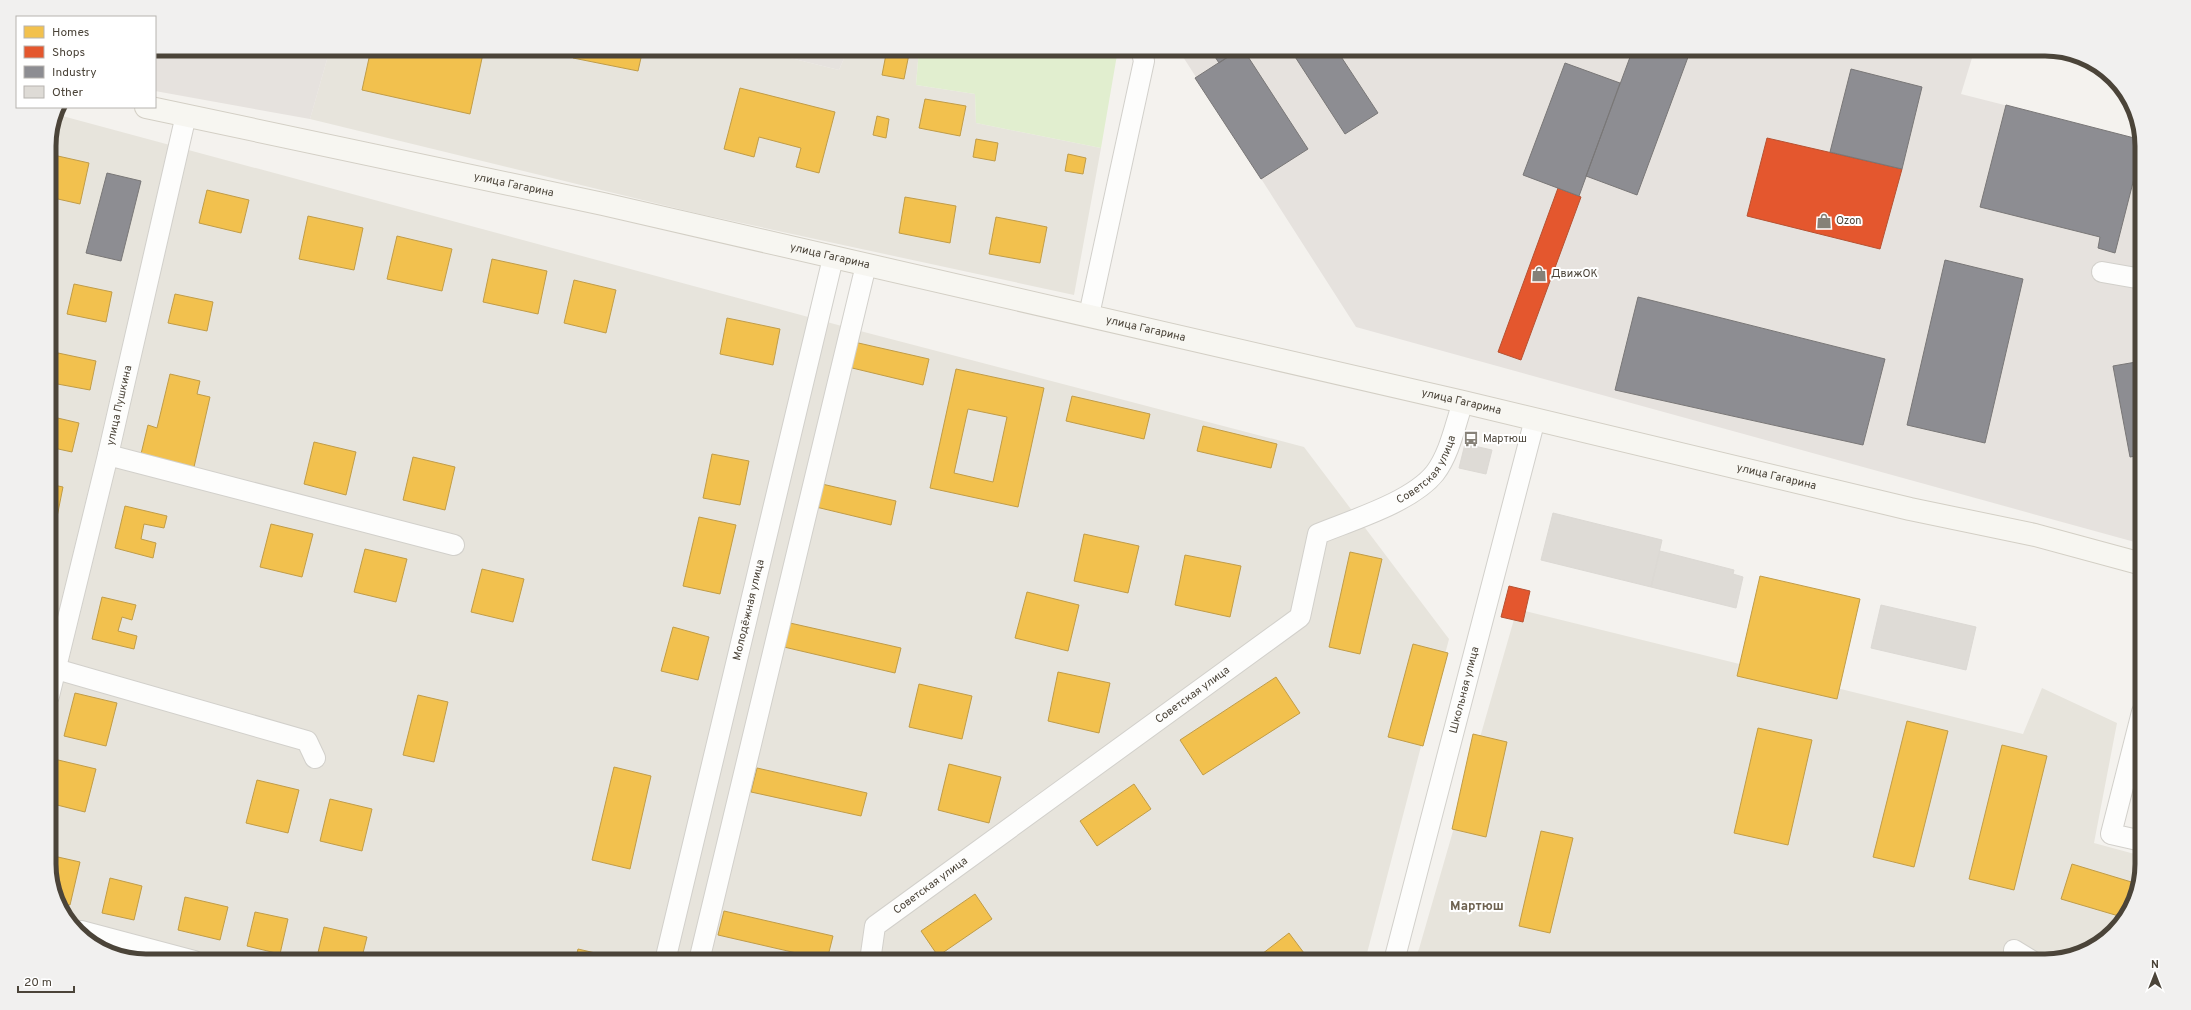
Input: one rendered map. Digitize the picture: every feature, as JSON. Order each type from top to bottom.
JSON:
[{"type":"main road","name":"улица Гагарина","points":[[151,108],[602,204],[833,258],[1089,315],[1535,419],[1910,509],[2035,535],[2135,562]]},
{"type":"street","points":[[1089,315],[1144,61],[1142,56]]},
{"type":"street","name":"улица Пушкина","points":[[56,668],[108,455],[186,115]]},
{"type":"street","name":"Молодёжная улица","points":[[667,954],[833,258]]},
{"type":"street","points":[[701,954],[866,265]]},
{"type":"street","points":[[2102,272],[2135,278]]},
{"type":"street","name":"Советская улица","points":[[871,954],[875,926],[1300,617],[1318,534],[1414,493],[1435,473],[1446,454],[1463,402]]},
{"type":"street","name":"Школьная улица","points":[[1396,954],[1535,419]]},
{"type":"street","points":[[108,455],[454,545]]},
{"type":"street","points":[[56,668],[307,741],[315,758]]},
{"type":"street","points":[[2135,740],[2111,834],[2135,839]]},
{"type":"street","points":[[88,933],[168,954]]},
{"type":"street","points":[[2014,950],[2021,954]]},
{"type":"shaded area","points":[[156,56],[328,56],[310,119],[156,91]]},
{"type":"shaded area","points":[[328,56],[782,56],[839,70],[845,56],[918,56],[916,85],[975,94],[976,123],[1101,148],[1074,295],[700,214],[310,119]]},
{"type":"shaded area","points":[[782,56],[845,56],[839,70]]},
{"type":"shaded area","points":[[1182,56],[1967,56],[1972,58],[1961,94],[2135,138],[2135,542],[1356,327]]},
{"type":"shaded area","points":[[61,116],[864,332],[1304,447],[1449,639],[1367,954],[140,954],[111,947],[87,932],[71,914],[61,893],[56,870],[56,140]]},
{"type":"shaded area","points":[[1517,609],[2023,734],[2042,688],[2117,723],[2094,843],[2135,854],[2135,870],[2132,887],[2123,909],[2113,923],[2104,932],[2085,945],[2068,951],[2045,954],[1416,954]]},
{"type":"green space","points":[[918,56],[1117,56],[1101,148],[976,123],[975,94],[916,85]]},
{"type":"building: Homes","points":[[369,56],[482,56],[470,114],[362,90]]},
{"type":"building: Homes","points":[[573,56],[641,56],[638,71],[573,58]]},
{"type":"building: Homes","points":[[886,56],[909,56],[904,79],[882,75]]},
{"type":"building: Homes","points":[[740,88],[835,112],[819,173],[796,167],[801,148],[759,137],[754,157],[724,149]]},
{"type":"building: Homes","points":[[925,99],[966,106],[960,136],[919,128]]},
{"type":"building: Homes","points":[[877,116],[889,119],[886,138],[873,135]]},
{"type":"building: Homes","points":[[976,139],[998,143],[995,161],[973,157]]},
{"type":"building: Homes","points":[[1068,154],[1086,158],[1083,174],[1065,171]]},
{"type":"building: Homes","points":[[56,156],[89,163],[80,204],[56,199]]},
{"type":"building: Homes","points":[[207,190],[249,200],[241,233],[199,223]]},
{"type":"building: Homes","points":[[905,197],[956,206],[950,243],[899,233]]},
{"type":"building: Homes","points":[[308,216],[363,228],[354,270],[299,259]]},
{"type":"building: Homes","points":[[996,217],[1047,227],[1040,263],[989,254]]},
{"type":"building: Homes","points":[[397,236],[452,249],[442,291],[387,279]]},
{"type":"building: Homes","points":[[492,259],[547,271],[538,314],[483,302]]},
{"type":"building: Homes","points":[[574,280],[616,290],[606,333],[564,323]]},
{"type":"building: Homes","points":[[74,284],[112,292],[106,322],[67,314]]},
{"type":"building: Homes","points":[[175,294],[213,302],[207,331],[168,323]]},
{"type":"building: Homes","points":[[727,318],[780,329],[773,365],[720,354]]},
{"type":"building: Homes","points":[[854,342],[929,359],[923,385],[848,367]]},
{"type":"building: Homes","points":[[58,353],[96,361],[90,390],[56,384],[56,363]]},
{"type":"building: Homes","points":[[956,369],[1044,388],[1018,507],[930,488]],"holes":[[[968,409],[1007,417],[993,482],[954,473]]]},
{"type":"building: Homes","points":[[170,374],[200,381],[197,394],[210,397],[194,467],[141,454],[148,425],[157,428]]},
{"type":"building: Homes","points":[[1072,396],[1150,414],[1144,439],[1066,421]]},
{"type":"building: Homes","points":[[56,418],[79,423],[72,452],[56,449]]},
{"type":"building: Homes","points":[[1203,426],[1277,444],[1271,468],[1197,451]]},
{"type":"building: Homes","points":[[314,442],[356,452],[346,495],[304,484]]},
{"type":"building: Homes","points":[[712,454],[749,461],[740,505],[703,498]]},
{"type":"building: Homes","points":[[413,457],[455,467],[445,510],[403,500]]},
{"type":"building: Homes","points":[[822,484],[896,501],[891,525],[816,507]]},
{"type":"building: Homes","points":[[56,486],[63,487],[56,517]]},
{"type":"building: Homes","points":[[125,506],[167,516],[164,528],[144,524],[141,539],[156,543],[153,558],[115,548]]},
{"type":"building: Homes","points":[[699,517],[736,525],[720,594],[683,586]]},
{"type":"building: Homes","points":[[271,524],[313,534],[302,577],[260,567]]},
{"type":"building: Homes","points":[[1084,534],[1139,546],[1128,593],[1074,581]]},
{"type":"building: Homes","points":[[365,549],[407,559],[396,602],[354,592]]},
{"type":"building: Homes","points":[[1350,552],[1382,559],[1360,654],[1329,647]]},
{"type":"building: Homes","points":[[1185,555],[1241,566],[1230,617],[1175,605]]},
{"type":"building: Homes","points":[[482,569],[524,579],[513,622],[471,612]]},
{"type":"building: Homes","points":[[1760,576],[1860,599],[1837,699],[1737,676]]},
{"type":"building: Homes","points":[[1027,592],[1079,605],[1068,651],[1015,638]]},
{"type":"building: Homes","points":[[102,597],[136,605],[132,620],[122,617],[118,631],[137,636],[134,649],[92,639]]},
{"type":"building: Homes","points":[[790,623],[901,648],[895,673],[784,647]]},
{"type":"building: Homes","points":[[673,627],[709,637],[698,680],[661,671]]},
{"type":"building: Homes","points":[[1413,644],[1448,653],[1423,746],[1388,737]]},
{"type":"building: Homes","points":[[1058,672],[1110,683],[1099,733],[1048,721]]},
{"type":"building: Homes","points":[[1276,677],[1300,713],[1203,775],[1180,740]]},
{"type":"building: Homes","points":[[919,684],[972,696],[962,739],[909,727]]},
{"type":"building: Homes","points":[[75,693],[117,703],[106,746],[64,736]]},
{"type":"building: Homes","points":[[418,695],[448,702],[434,762],[403,755]]},
{"type":"building: Homes","points":[[1907,721],[1948,731],[1914,867],[1873,857]]},
{"type":"building: Homes","points":[[1758,728],[1812,740],[1788,845],[1734,833]]},
{"type":"building: Homes","points":[[1473,734],[1507,742],[1486,837],[1452,829]]},
{"type":"building: Homes","points":[[2002,745],[2047,756],[2014,890],[1969,879]]},
{"type":"building: Homes","points":[[56,759],[96,769],[85,812],[56,805]]},
{"type":"building: Homes","points":[[949,764],[1001,777],[989,823],[938,810]]},
{"type":"building: Homes","points":[[614,767],[651,776],[630,869],[592,860]]},
{"type":"building: Homes","points":[[757,768],[867,793],[861,816],[751,792]]},
{"type":"building: Homes","points":[[257,780],[299,790],[288,833],[246,823]]},
{"type":"building: Homes","points":[[1134,784],[1151,809],[1097,846],[1080,821]]},
{"type":"building: Homes","points":[[330,799],[372,809],[362,851],[320,841]]},
{"type":"building: Homes","points":[[1541,831],[1573,838],[1550,933],[1519,926]]},
{"type":"building: Homes","points":[[56,857],[80,862],[70,905],[65,904],[61,893],[56,870]]},
{"type":"building: Homes","points":[[2072,864],[2133,882],[2128,899],[2118,916],[2061,899]]},
{"type":"building: Homes","points":[[110,878],[142,886],[134,920],[102,913]]},
{"type":"building: Homes","points":[[975,894],[992,919],[941,954],[937,954],[921,931]]},
{"type":"building: Homes","points":[[185,897],[228,907],[220,940],[178,930]]},
{"type":"building: Homes","points":[[724,911],[833,936],[828,954],[801,954],[718,935]]},
{"type":"building: Homes","points":[[255,912],[288,919],[280,954],[247,946]]},
{"type":"building: Homes","points":[[324,927],[367,937],[363,954],[318,954]]},
{"type":"building: Homes","points":[[1289,933],[1305,954],[1262,954]]},
{"type":"building: Homes","points":[[578,949],[600,954],[577,954]]},
{"type":"building: Shops","points":[[1767,138],[1902,169],[1880,249],[1747,216]]},
{"type":"building: Shops","name":"ДвижОК","points":[[1558,188],[1581,197],[1521,360],[1498,352]]},
{"type":"building: Shops","points":[[1509,586],[1530,591],[1523,622],[1501,617]]},
{"type":"building: Industry","points":[[1214,56],[1230,56],[1219,63]]},
{"type":"building: Industry","points":[[1229,56],[1248,56],[1308,149],[1261,179],[1195,78]]},
{"type":"building: Industry","points":[[1295,56],[1341,56],[1378,113],[1345,134]]},
{"type":"building: Industry","points":[[1630,56],[1688,56],[1637,195],[1586,176]]},
{"type":"building: Industry","points":[[1565,63],[1620,83],[1579,196],[1523,175]]},
{"type":"building: Industry","points":[[1851,69],[1922,87],[1902,169],[1830,152]]},
{"type":"building: Industry","points":[[2006,105],[2135,138],[2135,174],[2115,253],[2098,248],[2100,237],[1980,207]]},
{"type":"building: Industry","points":[[107,173],[141,181],[121,261],[86,253]]},
{"type":"building: Industry","points":[[1945,260],[2023,279],[1985,443],[1907,425]]},
{"type":"building: Industry","points":[[1638,297],[1885,359],[1863,445],[1615,390]]},
{"type":"building: Industry","points":[[2135,362],[2135,456],[2130,457],[2113,366]]},
{"type":"building: Other","points":[[1465,444],[1492,450],[1486,474],[1459,468]]},
{"type":"building: Other","points":[[1553,513],[1662,540],[1651,587],[1541,560]]},
{"type":"building: Other","points":[[1660,551],[1734,570],[1733,574],[1743,577],[1736,608],[1651,587]]},
{"type":"building: Other","points":[[1881,605],[1976,627],[1966,670],[1871,648]]},
{"type":"place","name":"Ozon","points":[[1824,221]]},
{"type":"place","name":"ДвижОК","points":[[1539,274]]},
{"type":"place","name":"Мартюш","points":[[1471,439]]},
{"type":"district","name":"Мартюш","points":[[1477,907]]}]
